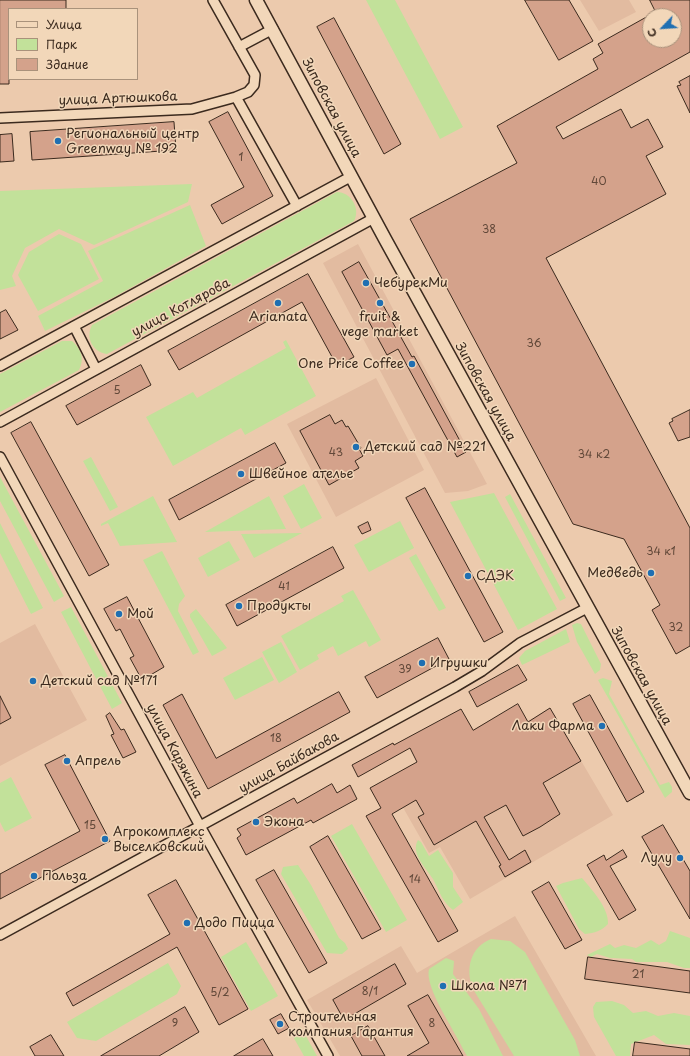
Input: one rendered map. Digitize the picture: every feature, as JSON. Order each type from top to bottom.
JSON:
[{"type":"street","points":[[213,0],[239,47],[273,30]]},
{"type":"street","name":"Зиповская улица","points":[[258,1],[374,218],[690,793]]},
{"type":"street","name":"улица Артюшкова","points":[[0,118],[192,109],[236,97],[248,92],[254,85],[255,74],[239,47]]},
{"type":"street","points":[[236,97],[297,206]]},
{"type":"street","points":[[0,366],[352,176]]},
{"type":"street","name":"улица Котлярова","points":[[0,422],[374,218]]},
{"type":"street","points":[[74,326],[96,369]]},
{"type":"street","name":"улица Карякина","points":[[0,457],[200,826],[328,1056]]},
{"type":"street","name":"улица Байбакова","points":[[0,935],[454,687],[482,671],[520,643],[587,608]]},
{"type":"shaded area","points":[[580,0],[629,0],[636,12],[599,31]]},
{"type":"shaded area","points":[[358,244],[487,484],[468,491],[445,493],[323,263]]},
{"type":"shaded area","name":"Детский сад №221","points":[[376,378],[424,470],[336,517],[287,424]]},
{"type":"shaded area","name":"Детский сад №171","points":[[35,624],[87,720],[0,766],[0,643]]},
{"type":"shaded area","points":[[550,708],[613,815],[470,899],[440,847],[429,853],[397,797]]},
{"type":"shaded area","name":"Школа №71","points":[[515,916],[596,1056],[340,1056],[307,1000],[401,946],[417,973]]},
{"type":"green space","points":[[366,0],[395,0],[463,127],[440,139]]},
{"type":"green space","points":[[192,184],[188,202],[94,245],[59,229],[25,248],[12,276],[16,286],[0,290],[0,191]]},
{"type":"green space","points":[[337,192],[347,195],[353,202],[356,211],[354,221],[107,354],[102,353],[92,344],[89,335],[92,325]]},
{"type":"green space","points":[[190,205],[206,246],[114,297],[45,331],[38,316],[103,281],[88,251]]},
{"type":"green space","points":[[59,234],[81,244],[99,279],[38,311],[18,275],[29,252]]},
{"type":"green space","points":[[286,340],[316,396],[245,435],[241,428],[173,466],[146,417],[193,392],[197,398],[286,348],[283,342]]},
{"type":"green space","points":[[62,341],[72,341],[78,347],[82,358],[79,370],[0,412],[0,374]]},
{"type":"green space","points":[[91,457],[118,507],[110,511],[83,461]]},
{"type":"green space","points":[[0,477],[64,596],[54,602],[0,501]]},
{"type":"green space","points":[[304,484],[322,518],[301,529],[283,496]]},
{"type":"green space","points":[[494,493],[557,609],[518,630],[450,502]]},
{"type":"green space","points":[[510,494],[566,598],[560,601],[505,497]]},
{"type":"green space","points":[[153,496],[177,542],[120,546],[108,523],[101,526],[101,524]]},
{"type":"green space","points":[[269,496],[286,529],[205,532]]},
{"type":"green space","points":[[400,521],[414,548],[369,572],[354,545]]},
{"type":"green space","points":[[0,523],[43,608],[31,614],[0,553]]},
{"type":"green space","points":[[302,533],[254,558],[241,534]]},
{"type":"green space","points":[[229,541],[240,560],[208,577],[198,558]]},
{"type":"green space","points":[[162,551],[185,596],[179,604],[178,611],[199,652],[193,655],[143,560]]},
{"type":"green space","points":[[416,554],[446,608],[439,611],[409,558]]},
{"type":"green space","points":[[353,590],[381,640],[369,647],[366,641],[338,656],[333,646],[317,655],[319,659],[300,670],[281,636],[344,601],[341,596]]},
{"type":"green space","points":[[71,607],[122,703],[112,709],[61,612]]},
{"type":"green space","points":[[196,609],[227,648],[212,656],[190,617],[190,614]]},
{"type":"green space","points":[[577,623],[581,624],[601,664],[600,670],[595,674],[577,642],[572,625]]},
{"type":"green space","points":[[566,629],[570,642],[522,665],[519,658],[525,651]]},
{"type":"green space","points":[[281,642],[297,672],[279,683],[262,652]]},
{"type":"green space","points":[[262,657],[274,680],[235,700],[223,678]]},
{"type":"green space","points":[[603,678],[612,681],[609,694],[660,785],[669,782],[672,787],[672,792],[665,798],[598,680]]},
{"type":"green space","points":[[11,777],[32,818],[5,832],[0,822],[0,783]]},
{"type":"green space","points":[[352,824],[407,920],[386,932],[331,836]]},
{"type":"green space","points":[[418,840],[421,842],[429,856],[438,850],[453,873],[453,887],[463,902],[453,910],[443,900],[433,879],[417,855],[416,845]]},
{"type":"green space","points":[[298,865],[311,885],[339,938],[345,943],[348,949],[342,954],[327,953],[281,874],[283,867]]},
{"type":"green space","points":[[582,878],[603,906],[608,918],[608,924],[603,928],[592,933],[585,934],[579,929],[556,886]]},
{"type":"green space","points":[[670,931],[690,938],[690,968],[684,968],[667,962],[636,962],[632,959],[610,958],[597,954],[591,957],[587,955],[610,944],[615,948],[624,945],[636,948],[651,940],[659,945],[666,941]]},
{"type":"green space","points":[[491,939],[510,941],[525,952],[575,1040],[580,1056],[514,1056],[473,989],[469,974],[471,960],[474,953],[484,943]]},
{"type":"green space","points":[[246,942],[278,996],[251,1011],[221,957]]},
{"type":"green space","points":[[446,958],[454,961],[453,974],[479,1009],[503,1056],[467,1056],[441,1009],[431,987],[429,969]]},
{"type":"green space","points":[[168,963],[181,986],[177,994],[96,1041],[77,1038],[67,1022]]},
{"type":"green space","points":[[612,1001],[624,1005],[633,1013],[646,1011],[658,1016],[674,1013],[690,1016],[690,1045],[666,1044],[654,1035],[631,1044],[630,1056],[616,1056],[594,1017],[593,1007],[596,1002]]},
{"type":"green space","points":[[301,1027],[317,1056],[304,1056],[291,1033]]},
{"type":"building","points":[[0,0],[66,0],[66,8],[8,8],[9,84],[0,84]]},
{"type":"building","points":[[525,0],[569,0],[593,41],[559,60]]},
{"type":"building","points":[[650,0],[690,0],[690,52],[556,127],[563,139],[621,109],[631,128],[648,119],[663,147],[646,156],[666,194],[546,258],[690,528],[690,646],[676,654],[652,610],[660,605],[624,539],[573,524],[410,219],[517,163],[497,126],[598,69],[593,59],[603,53],[598,44],[642,19],[642,48],[682,48],[682,8],[654,8]]},
{"type":"building","points":[[334,18],[401,144],[384,154],[317,27]]},
{"type":"building","points":[[690,76],[690,113],[677,86],[681,85],[679,82]]},
{"type":"building","points":[[228,112],[273,196],[222,224],[211,205],[244,187],[209,122]]},
{"type":"building","points":[[174,122],[176,150],[32,160],[30,132]]},
{"type":"building","points":[[12,134],[14,161],[0,162],[0,135]]},
{"type":"building","points":[[359,262],[412,357],[414,356],[466,452],[457,457],[398,349],[387,355],[342,272]]},
{"type":"building","points":[[308,274],[354,357],[337,366],[302,302],[179,370],[168,351]]},
{"type":"building","points":[[6,310],[18,330],[0,339],[0,313]]},
{"type":"building","points":[[141,365],[151,385],[77,425],[66,406]]},
{"type":"building","points":[[690,410],[690,437],[678,441],[669,423],[673,421],[672,419]]},
{"type":"building","points":[[330,415],[335,424],[342,420],[346,427],[348,426],[361,448],[359,449],[363,456],[355,461],[359,468],[329,485],[300,431]]},
{"type":"building","points":[[31,422],[109,565],[89,576],[11,433]]},
{"type":"building","points":[[275,443],[286,463],[179,520],[169,500]]},
{"type":"building","points":[[425,488],[503,632],[484,642],[406,498]]},
{"type":"building","points":[[368,522],[371,530],[362,534],[358,527]]},
{"type":"building","points":[[333,547],[344,568],[237,626],[226,605]]},
{"type":"building","points":[[127,597],[164,667],[142,680],[130,658],[134,656],[120,629],[116,631],[104,609]]},
{"type":"building","points":[[438,638],[449,659],[377,698],[365,677]]},
{"type":"building","points":[[518,665],[527,680],[477,707],[469,692]]},
{"type":"building","points":[[339,692],[350,712],[208,789],[163,705],[182,694],[216,758]]},
{"type":"building","points":[[590,695],[644,792],[627,802],[573,704]]},
{"type":"building","points":[[0,696],[11,718],[0,724]]},
{"type":"building","points":[[518,704],[528,722],[550,708],[581,761],[543,783],[560,814],[540,827],[523,836],[506,805],[484,817],[509,860],[525,850],[531,862],[505,877],[499,866],[501,865],[476,821],[434,845],[418,817],[424,814],[416,800],[392,814],[458,931],[438,942],[366,816],[381,808],[370,788],[417,762],[410,748],[358,777],[352,765],[393,743],[394,745],[461,709],[473,730]]},
{"type":"building","points":[[110,713],[121,730],[124,729],[136,752],[123,758],[111,735],[114,734],[106,716]]},
{"type":"building","points":[[65,755],[110,841],[0,899],[0,874],[80,831],[45,765]]},
{"type":"building","points":[[332,784],[337,793],[350,785],[357,799],[313,823],[311,820],[246,855],[237,838],[241,835],[237,829],[294,798],[297,803]]},
{"type":"building","points":[[663,825],[690,871],[690,919],[642,837]]},
{"type":"building","points":[[328,836],[381,929],[362,939],[310,847]]},
{"type":"building","points":[[623,850],[627,857],[610,866],[636,910],[619,920],[587,865],[604,855],[606,860]]},
{"type":"building","points":[[274,870],[327,963],[309,973],[256,880]]},
{"type":"building","points":[[176,880],[248,1009],[219,1025],[177,947],[73,1006],[66,993],[170,934],[148,895]]},
{"type":"building","points":[[549,882],[582,940],[565,949],[532,892]]},
{"type":"building","points":[[588,957],[690,971],[690,993],[585,979]]},
{"type":"building","points":[[395,964],[406,984],[344,1020],[333,1000]]},
{"type":"building","points":[[428,995],[463,1056],[407,1056],[429,1043],[408,1006]]},
{"type":"building","points":[[185,1007],[199,1032],[159,1056],[101,1056]]},
{"type":"building","name":"Строительная компания Гарантия","points":[[281,1014],[289,1028],[278,1034],[270,1020]]},
{"type":"building","points":[[368,1026],[385,1056],[362,1056],[351,1036]]},
{"type":"building","points":[[51,1035],[64,1056],[35,1056],[30,1047]]},
{"type":"building","points":[[263,1039],[273,1056],[234,1056]]},
{"type":"building","points":[[635,1042],[690,1049],[690,1056],[633,1056]]},
{"type":"place","name":"Региональный центр Greenway № 192","points":[[58,141]]},
{"type":"place","name":"ЧебурекМи","points":[[366,283]]},
{"type":"place","name":"Arianata","points":[[278,303]]},
{"type":"place","name":"fruit & vege market","points":[[380,303]]},
{"type":"place","name":"One Price Coffee","points":[[412,364]]},
{"type":"place","name":"Детский сад №221","points":[[356,447]]},
{"type":"place","name":"Швейное ателье","points":[[241,474]]},
{"type":"place","name":"Медведь","points":[[651,573]]},
{"type":"place","name":"СДЭК","points":[[468,576]]},
{"type":"place","name":"Продукты","points":[[239,606]]},
{"type":"place","name":"Мой","points":[[119,614]]},
{"type":"place","name":"Игрушки","points":[[422,663]]},
{"type":"place","name":"Детский сад №171","points":[[33,681]]},
{"type":"place","name":"Лаки Фарма","points":[[602,726]]},
{"type":"place","name":"Апрель","points":[[67,761]]},
{"type":"place","name":"Экона","points":[[256,822]]},
{"type":"place","name":"Агрокомплекс Выселковский","points":[[105,839]]},
{"type":"place","name":"Лулу","points":[[680,858]]},
{"type":"place","name":"Польза","points":[[34,876]]},
{"type":"place","name":"Додо Пицца","points":[[187,923]]},
{"type":"place","name":"Школа №71","points":[[443,986]]},
{"type":"place","name":"Строительная компания Гарантия","points":[[280,1024]]}]
